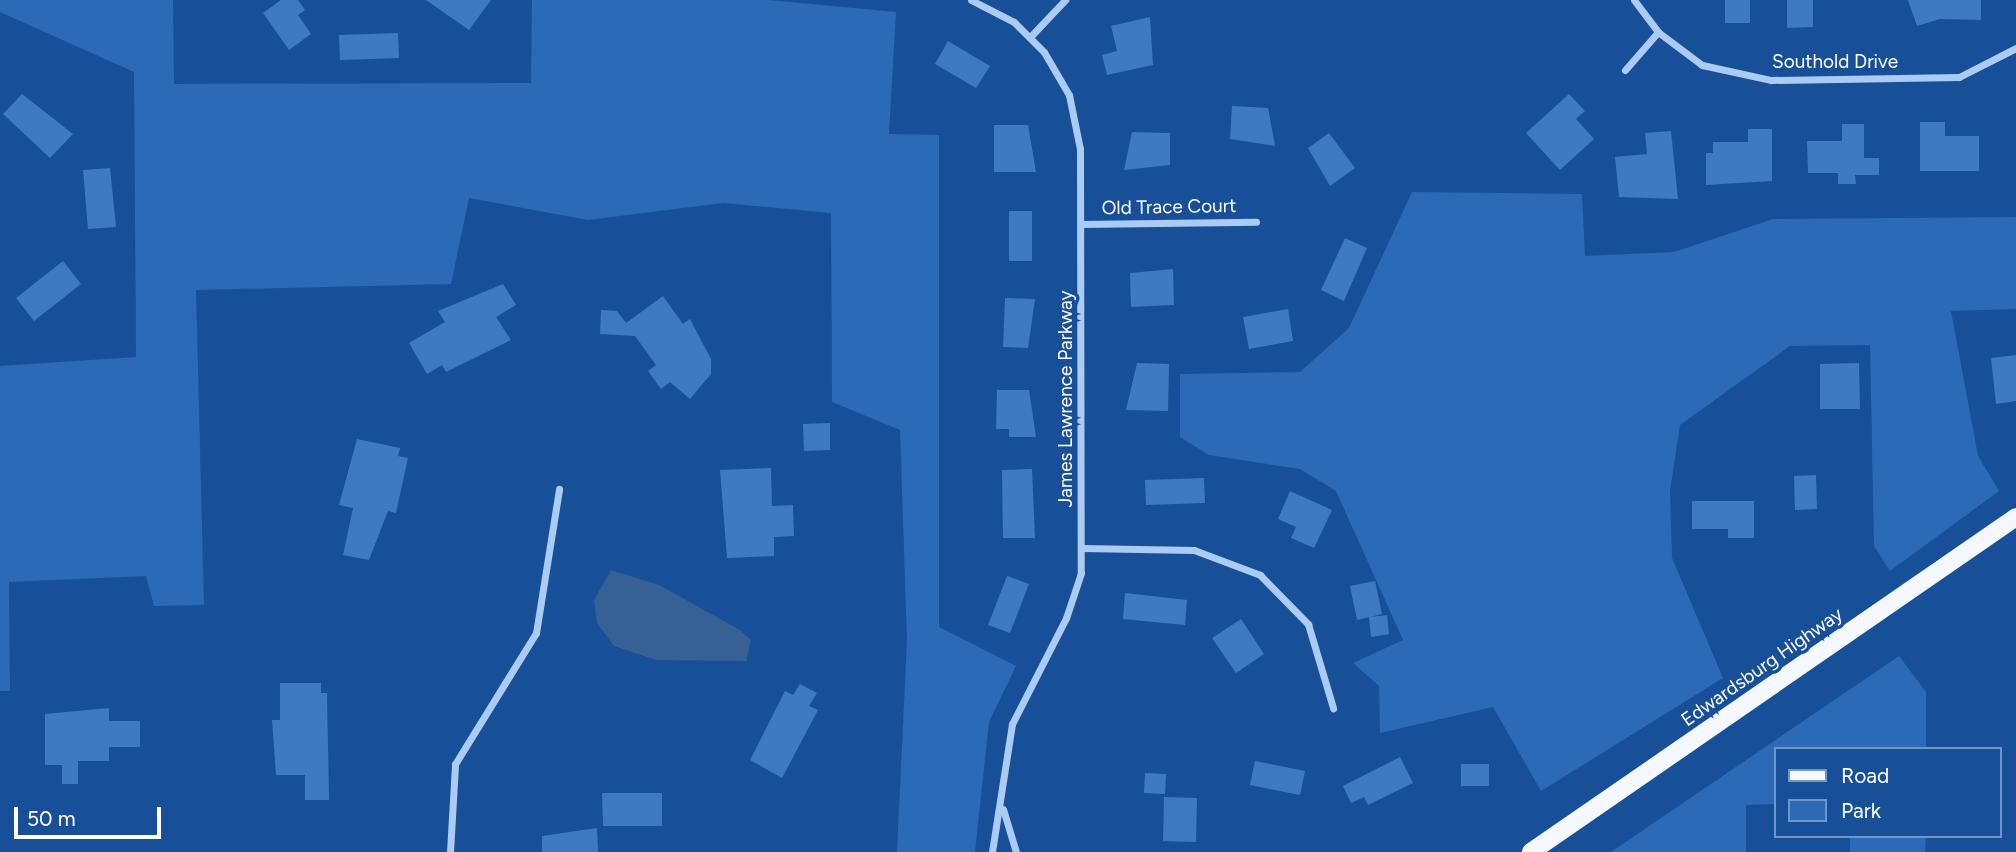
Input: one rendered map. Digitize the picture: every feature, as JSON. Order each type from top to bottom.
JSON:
[{"type":"main road","name":"Edwardsburg Highway","points":[[1531,852],[2016,517]]},
{"type":"street","points":[[971,0],[1031,36],[1065,0]]},
{"type":"street","name":"Southold Drive","points":[[1633,0],[1658,32],[1702,65],[1771,80],[1959,77],[2016,48]]},
{"type":"street","points":[[1625,69],[1658,32]]},
{"type":"street","name":"James Lawrence Parkway","points":[[992,852],[1003,808],[1012,724],[1076,594],[1082,548],[1081,223],[1076,121],[1057,73],[1031,36]]},
{"type":"street","name":"Old Trace Court","points":[[1081,223],[1256,222]]},
{"type":"street","points":[[450,852],[455,764],[536,633],[559,489]]},
{"type":"street","points":[[1082,548],[1194,550],[1261,575],[1308,624],[1332,708]]},
{"type":"street","name":"James Lawrence Parkway","points":[[1003,808],[1016,852]]},
{"type":"green space","points":[[0,0],[173,0],[174,84],[531,83],[532,0],[769,0],[896,12],[889,134],[939,135],[939,627],[1016,666],[989,722],[975,852],[897,852],[907,641],[900,430],[832,402],[831,213],[723,203],[588,220],[469,198],[451,284],[196,290],[204,605],[154,606],[146,576],[9,582],[10,691],[0,691],[0,366],[136,357],[134,72],[0,12]]},
{"type":"green space","points":[[1412,192],[1582,194],[1585,256],[1674,252],[1773,219],[2016,217],[2016,309],[1951,311],[1978,456],[1999,491],[1890,571],[1874,546],[1870,345],[1790,346],[1680,425],[1670,491],[1672,558],[1723,678],[1541,791],[1493,707],[1380,733],[1379,686],[1353,663],[1403,640],[1336,491],[1300,469],[1209,455],[1180,437],[1180,374],[1300,372],[1349,328]]},
{"type":"green space","points":[[1899,656],[1926,692],[1926,747],[1774,747],[1774,804],[1746,805],[1746,852],[1611,852]]},
{"type":"green space","points":[[1850,838],[1926,838],[1925,852],[1850,852]]},
{"type":"shaded area","points":[[611,570],[659,585],[740,630],[751,640],[746,661],[656,660],[614,646],[597,623],[594,600]]},
{"type":"building","points":[[281,0],[298,0],[305,10],[298,15],[311,34],[289,50],[263,13]]},
{"type":"building","points":[[426,0],[491,0],[469,30]]},
{"type":"building","points":[[1725,0],[1750,0],[1750,23],[1725,23]]},
{"type":"building","points":[[1787,0],[1813,0],[1813,27],[1787,28]]},
{"type":"building","points":[[1908,0],[1981,0],[1981,20],[1940,19],[1917,26]]},
{"type":"building","points":[[1150,17],[1153,65],[1107,75],[1102,55],[1117,51],[1111,26]]},
{"type":"building","points":[[398,33],[399,58],[340,60],[339,35]]},
{"type":"building","points":[[948,41],[990,66],[976,88],[935,64]]},
{"type":"building","points":[[22,94],[73,134],[50,158],[3,114]]},
{"type":"building","points":[[1569,94],[1585,111],[1576,119],[1594,139],[1560,170],[1526,133]]},
{"type":"building","points":[[1232,106],[1268,108],[1275,146],[1230,139]]},
{"type":"building","points":[[1920,122],[1945,122],[1945,136],[1979,136],[1979,171],[1920,171]]},
{"type":"building","points":[[1842,124],[1864,124],[1864,158],[1879,158],[1879,175],[1855,175],[1856,184],[1838,184],[1838,173],[1808,173],[1807,141],[1842,141]]},
{"type":"building","points":[[994,125],[1028,125],[1036,172],[994,172]]},
{"type":"building","points":[[1748,129],[1772,129],[1772,181],[1706,185],[1706,153],[1713,153],[1713,142],[1748,142]]},
{"type":"building","points":[[1671,131],[1678,199],[1619,197],[1615,157],[1647,154],[1645,133]]},
{"type":"building","points":[[1132,132],[1170,133],[1170,165],[1124,170]]},
{"type":"building","points":[[1329,133],[1355,168],[1330,186],[1308,148]]},
{"type":"building","points":[[110,168],[116,227],[88,229],[83,170]]},
{"type":"building","points":[[1009,211],[1032,211],[1032,261],[1009,261]]},
{"type":"building","points":[[1345,238],[1367,248],[1344,301],[1321,290]]},
{"type":"building","points":[[63,261],[81,284],[34,321],[16,298]]},
{"type":"building","points":[[1173,269],[1174,305],[1131,307],[1130,273]]},
{"type":"building","points":[[503,284],[516,305],[496,317],[511,340],[446,372],[442,365],[427,374],[409,343],[445,322],[438,311]]},
{"type":"building","points":[[663,296],[683,324],[690,319],[711,359],[711,374],[690,399],[670,382],[661,389],[648,371],[656,365],[635,336],[600,334],[601,310],[617,311],[626,323]]},
{"type":"building","points":[[1005,298],[1035,299],[1028,348],[1003,347]]},
{"type":"building","points":[[1288,309],[1293,341],[1249,349],[1243,317]]},
{"type":"building","points":[[2016,355],[2016,401],[1996,404],[1991,358]]},
{"type":"building","points":[[1137,363],[1169,364],[1168,411],[1126,410]]},
{"type":"building","points":[[1859,363],[1860,409],[1820,409],[1820,364]]},
{"type":"building","points":[[997,390],[1029,390],[1036,437],[1009,437],[1009,429],[996,429]]},
{"type":"building","points":[[830,423],[830,450],[804,451],[803,424]]},
{"type":"building","points":[[357,439],[400,448],[398,456],[408,458],[396,513],[388,511],[369,560],[343,555],[353,508],[339,505]]},
{"type":"building","points":[[771,468],[772,506],[793,505],[794,536],[774,537],[774,556],[727,558],[720,470]]},
{"type":"building","points":[[1032,469],[1035,538],[1003,538],[1002,470]]},
{"type":"building","points":[[1816,475],[1817,509],[1795,510],[1794,476]]},
{"type":"building","points":[[1204,478],[1205,503],[1146,505],[1145,480]]},
{"type":"building","points":[[1290,491],[1332,510],[1314,548],[1291,538],[1296,527],[1278,519]]},
{"type":"building","points":[[1692,501],[1754,501],[1754,538],[1728,538],[1728,529],[1692,529]]},
{"type":"building","points":[[1007,576],[1029,584],[1010,633],[988,625]]},
{"type":"building","points":[[1375,581],[1382,614],[1370,617],[1387,615],[1389,634],[1371,637],[1369,617],[1357,620],[1350,586]]},
{"type":"building","points":[[1125,593],[1187,600],[1185,625],[1123,619]]},
{"type":"building","points":[[1241,619],[1264,654],[1236,673],[1212,638]]},
{"type":"building","points":[[280,683],[321,683],[321,693],[327,693],[329,800],[305,800],[305,775],[276,775],[272,720],[280,720]]},
{"type":"building","points":[[800,684],[817,693],[809,706],[818,710],[782,778],[750,760],[785,691],[793,695]]},
{"type":"building","points":[[109,708],[109,721],[140,721],[140,747],[109,747],[109,761],[78,761],[78,784],[62,784],[62,765],[45,765],[45,714]]},
{"type":"building","points":[[1400,757],[1413,783],[1368,805],[1364,797],[1351,803],[1343,786]]},
{"type":"building","points":[[1255,761],[1305,771],[1300,795],[1250,785]]},
{"type":"building","points":[[1461,764],[1489,764],[1489,786],[1461,786]]},
{"type":"building","points":[[1145,773],[1166,774],[1165,794],[1144,793]]},
{"type":"building","points":[[602,793],[662,793],[662,826],[603,826]]},
{"type":"building","points":[[1164,797],[1197,798],[1196,842],[1163,841]]},
{"type":"building","points":[[597,828],[598,852],[542,852],[542,836]]}]
